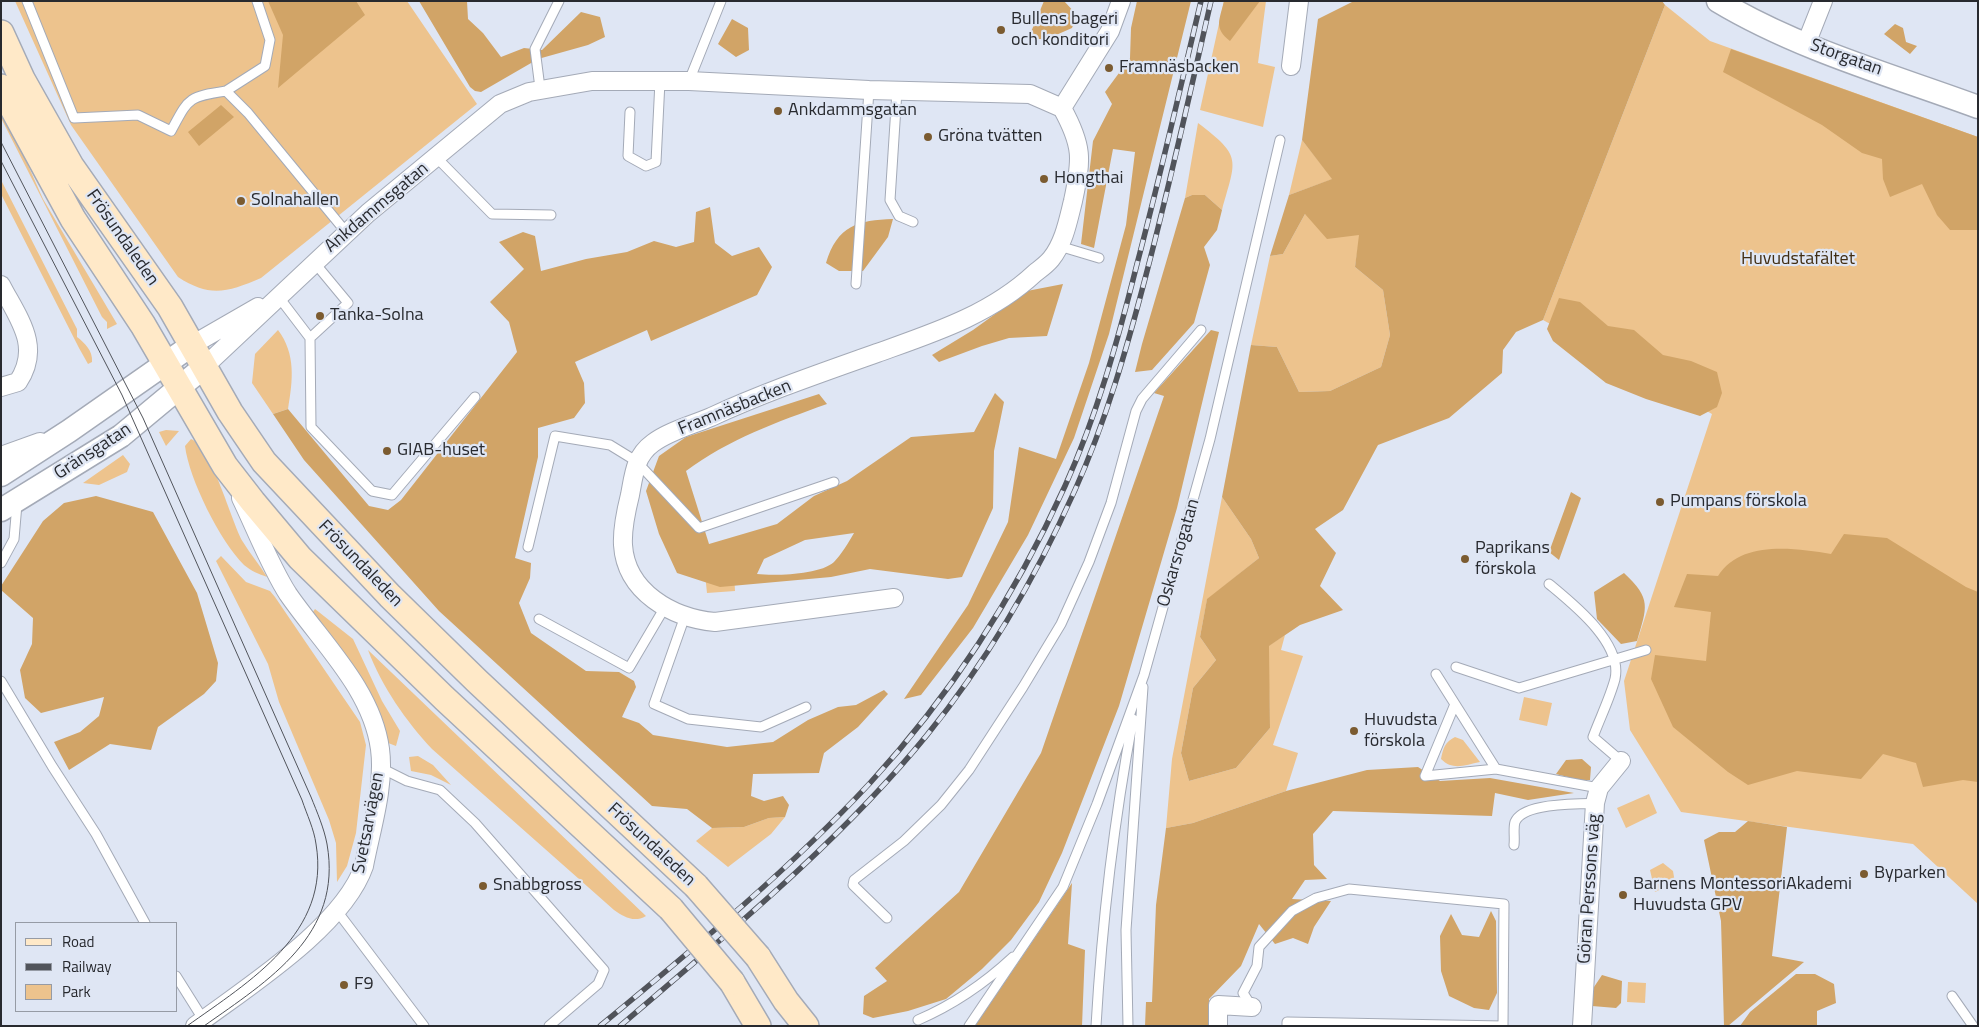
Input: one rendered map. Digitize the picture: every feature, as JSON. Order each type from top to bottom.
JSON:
[{"type":"main road","name":"Frösundaleden","points":[[1,33],[22,79],[71,166],[170,307],[230,412],[264,462],[325,528],[478,682],[696,886],[758,957],[786,1001],[806,1026]]},
{"type":"main road","name":"Frösundaleden","points":[[1,87],[73,219],[165,364],[225,466],[300,558],[444,698],[671,909],[732,982],[758,1026]]},
{"type":"street","points":[[1062,108],[1105,40],[1121,1]]},
{"type":"street","points":[[1291,66],[1299,1]]},
{"type":"street","name":"Storgatan","points":[[1718,1],[1750,21],[1806,44],[1978,106]]},
{"type":"street","points":[[1806,44],[1823,1]]},
{"type":"street","name":"Ankdammsgatan","points":[[204,367],[346,232],[500,104],[540,88],[592,81],[689,81],[869,90],[1030,94],[1062,108]]},
{"type":"street","name":"Framnäsbacken","points":[[636,461],[654,442],[746,401],[969,317],[1022,285],[1051,259],[1059,246],[1066,231],[1080,171],[1079,144],[1062,108]]},
{"type":"street","points":[[1,285],[26,334],[30,352],[26,370],[18,382],[1,387]]},
{"type":"street","name":"Ankdammsgatan","points":[[192,345],[278,296]]},
{"type":"street","name":"Gränsgatan","points":[[1,475],[69,431],[192,345]]},
{"type":"street","name":"Gränsgatan","points":[[9,505],[108,445],[204,367]]},
{"type":"street","points":[[1,456],[69,431]]},
{"type":"street","points":[[636,461],[624,525],[623,545],[626,562],[630,575],[637,584],[648,596],[665,607],[697,620],[715,622],[894,598]]},
{"type":"street","name":"Svetsarvägen","points":[[199,1023],[306,940],[337,911],[359,880],[364,866],[381,768],[380,749],[368,709],[347,673],[287,592],[225,466]]},
{"type":"street","name":"Göran Perssons väg","points":[[1582,1026],[1597,796],[1621,761]]},
{"type":"street","points":[[1218,1026],[1218,1006],[1252,1007]]},
{"type":"lane","points":[[27,1],[74,118],[138,115],[171,131],[188,101],[205,94],[226,91],[265,66],[270,40],[257,1]]},
{"type":"lane","points":[[540,88],[535,49],[559,1]]},
{"type":"lane","points":[[689,81],[721,1]]},
{"type":"lane","points":[[630,112],[628,156],[646,166],[656,162],[660,81]]},
{"type":"lane","points":[[856,284],[869,90]]},
{"type":"lane","points":[[226,91],[248,113],[346,232]]},
{"type":"lane","points":[[897,91],[890,200],[899,216],[913,222]]},
{"type":"lane","name":"Oskarsrogatan","points":[[970,1026],[1063,887],[1097,804],[1144,675],[1210,439],[1280,140]]},
{"type":"lane","points":[[437,158],[492,214],[551,215]]},
{"type":"lane","points":[[1059,246],[1098,258]]},
{"type":"lane","points":[[310,338],[348,302],[314,262]]},
{"type":"lane","points":[[278,296],[310,338],[311,427],[372,491],[392,495],[475,397]]},
{"type":"lane","points":[[887,918],[854,885],[854,880],[904,841],[940,805],[969,770],[1023,687],[1061,624],[1089,562],[1111,503],[1139,405],[1173,361],[1201,330]]},
{"type":"lane","points":[[528,547],[555,436],[610,445],[636,461],[699,528],[834,482]]},
{"type":"lane","points":[[1,563],[14,539],[9,505]]},
{"type":"lane","points":[[1549,584],[1577,608],[1605,639],[1614,659],[1615,677],[1593,737],[1621,761]]},
{"type":"lane","points":[[538,619],[629,668],[665,607]]},
{"type":"lane","points":[[685,616],[654,704],[688,719],[761,727],[806,708]]},
{"type":"lane","points":[[1456,667],[1519,688],[1646,650]]},
{"type":"lane","points":[[1436,674],[1496,769]]},
{"type":"lane","points":[[1096,1026],[1101,954],[1115,822],[1144,675]]},
{"type":"lane","points":[[1128,1026],[1126,930],[1144,675]]},
{"type":"lane","points":[[1,681],[52,766],[96,834],[144,922]]},
{"type":"lane","points":[[1455,704],[1425,776],[1496,769],[1597,796]]},
{"type":"lane","points":[[381,768],[407,781],[440,790],[475,823],[604,970],[598,984],[549,1026]]},
{"type":"lane","points":[[1514,845],[1515,822],[1523,812],[1597,796]]},
{"type":"lane","points":[[1252,1007],[1243,993],[1257,966],[1259,947],[1292,911],[1316,898],[1348,889],[1504,904],[1503,1026],[1287,1022],[1287,1026]]},
{"type":"lane","points":[[337,911],[424,1026]]},
{"type":"lane","name":"Oskarsrogatan","points":[[918,1020],[966,996],[987,981],[1024,946]]},
{"type":"lane","points":[[178,980],[199,1023]]},
{"type":"lane","points":[[1952,996],[1973,1026]]},
{"type":"green space","name":"Solnahallen","points":[[15,1],[407,1],[477,104],[261,278],[239,287],[219,291],[200,288],[178,277],[71,125]]},
{"type":"green space","points":[[1224,1],[1266,1],[1258,63],[1275,67],[1263,127],[1200,110]]},
{"type":"green space","name":"Huvudstafältet","points":[[1665,5],[1710,41],[1978,137],[1978,904],[1913,844],[1681,812],[1630,730],[1624,681],[1712,414],[1543,320]]},
{"type":"green space","points":[[1,104],[43,199],[117,324],[107,329],[107,322],[102,317],[1,118]]},
{"type":"green space","points":[[1198,123],[1223,144],[1232,160],[1230,180],[1222,210],[1205,195],[1192,195],[1185,198]]},
{"type":"green space","points":[[1302,140],[1333,179],[1289,195]]},
{"type":"green space","points":[[1,180],[77,329],[77,337],[90,351],[92,362],[88,364],[1,194]]},
{"type":"green space","points":[[1305,214],[1360,235],[1355,267],[1383,290],[1390,335],[1381,367],[1330,391],[1299,392],[1277,347],[1251,345],[1270,256],[1283,254]]},
{"type":"green space","points":[[278,330],[288,348],[292,378],[288,409],[273,414],[252,383],[255,354]]},
{"type":"green space","points":[[166,430],[179,431],[166,446],[159,432]]},
{"type":"green space","points":[[191,439],[199,445],[207,456],[243,542],[267,577],[252,571],[244,565],[216,526],[199,492],[188,460],[185,446]]},
{"type":"green space","points":[[123,455],[130,464],[127,472],[99,485],[83,483]]},
{"type":"green space","points":[[1222,497],[1251,539],[1259,558],[1207,600],[1200,637],[1216,660],[1193,688],[1181,753],[1189,781],[1236,768],[1270,728],[1268,646],[1285,635],[1281,650],[1303,656],[1273,745],[1298,753],[1286,791],[1193,823],[1166,828],[1172,759]]},
{"type":"green space","points":[[221,556],[246,582],[270,591],[360,722],[366,745],[356,833],[347,866],[337,882],[336,843],[329,820],[279,702],[268,664],[216,561]]},
{"type":"green space","points":[[734,573],[735,591],[707,593],[705,574]]},
{"type":"green space","points":[[315,609],[353,639],[382,701],[400,731],[396,746],[383,741],[310,616]]},
{"type":"green space","points":[[368,650],[646,916],[633,919],[625,917],[614,910],[432,749],[396,703],[380,677]]},
{"type":"green space","points":[[1524,697],[1552,703],[1547,726],[1519,720]]},
{"type":"green space","points":[[1455,737],[1463,740],[1480,762],[1455,766],[1441,759],[1445,746]]},
{"type":"green space","points":[[418,756],[433,765],[451,785],[431,775],[411,771],[409,757]]},
{"type":"green space","points":[[1649,794],[1657,813],[1626,828],[1617,808]]},
{"type":"green space","points":[[785,817],[771,834],[728,867],[696,841],[712,828],[744,827],[769,818]]},
{"type":"green space","points":[[1663,863],[1673,871],[1675,883],[1655,892],[1650,870]]},
{"type":"green space","points":[[1628,982],[1646,983],[1645,1003],[1627,1002]]},
{"type":"shaded area","points":[[268,1],[356,1],[365,15],[278,88],[283,35]]},
{"type":"shaded area","points":[[419,1],[467,1],[468,19],[483,33],[501,57],[524,48],[542,50],[581,12],[600,17],[605,37],[588,45],[538,59],[481,92],[475,91],[470,87]]},
{"type":"shaded area","points":[[1044,1],[1064,1],[1077,15],[1072,28],[1047,39],[1028,39]]},
{"type":"shaded area","points":[[1137,1],[1191,1],[1109,334],[1074,438],[1028,535],[973,628],[921,695],[904,699],[968,605],[1008,522],[1019,447],[1056,459],[1089,363],[1126,225],[1135,152],[1113,149],[1094,248],[1081,244],[1093,141],[1112,104],[1105,92],[1130,58],[1131,28]]},
{"type":"shaded area","points":[[1224,1],[1260,1],[1230,41],[1221,32],[1219,23]]},
{"type":"shaded area","points":[[1354,1],[1662,1],[1665,5],[1543,320],[1516,332],[1503,350],[1502,373],[1449,418],[1378,445],[1343,510],[1315,529],[1336,553],[1320,586],[1343,610],[1300,625],[1269,646],[1270,728],[1236,768],[1189,781],[1181,753],[1193,688],[1216,660],[1200,637],[1207,599],[1259,558],[1251,539],[1222,497],[1251,345],[1277,347],[1299,392],[1330,391],[1381,367],[1390,335],[1383,290],[1355,267],[1359,235],[1327,239],[1305,214],[1283,254],[1270,256],[1289,195],[1332,179],[1302,140],[1318,19]]},
{"type":"shaded area","points":[[732,19],[748,28],[749,50],[736,57],[718,44]]},
{"type":"shaded area","points":[[1895,24],[1903,28],[1906,42],[1917,46],[1910,54],[1884,34]]},
{"type":"shaded area","points":[[1731,49],[1978,137],[1978,230],[1950,230],[1937,215],[1922,184],[1890,197],[1883,179],[1882,159],[1862,153],[1822,125],[1723,72]]},
{"type":"shaded area","points":[[221,105],[234,117],[199,146],[188,132]]},
{"type":"shaded area","points":[[1192,195],[1205,195],[1222,210],[1217,230],[1204,247],[1210,265],[1194,323],[1152,370],[1135,372],[1185,198]]},
{"type":"shaded area","points":[[710,207],[715,243],[732,256],[759,247],[772,267],[757,295],[651,341],[647,330],[575,362],[584,383],[585,403],[574,418],[538,428],[538,457],[515,558],[531,563],[530,578],[519,603],[531,633],[586,671],[619,672],[634,681],[636,687],[622,717],[639,723],[653,735],[727,747],[773,742],[808,720],[838,707],[856,705],[884,690],[888,694],[858,727],[824,753],[819,773],[753,774],[751,796],[764,801],[783,796],[789,805],[785,817],[769,818],[744,827],[712,828],[687,809],[652,806],[439,611],[304,460],[273,414],[288,409],[369,506],[388,510],[401,500],[517,352],[509,322],[490,302],[524,269],[499,242],[523,232],[535,236],[541,271],[586,259],[627,252],[654,241],[676,247],[694,242],[696,212]]},
{"type":"shaded area","points":[[893,219],[888,237],[863,271],[839,271],[826,263],[836,241],[850,228],[869,221]]},
{"type":"shaded area","points":[[1063,284],[1047,336],[1009,338],[939,362],[932,355],[973,330],[1027,291]]},
{"type":"shaded area","points":[[1559,298],[1580,302],[1608,326],[1634,330],[1663,355],[1691,361],[1717,372],[1722,393],[1717,407],[1700,416],[1646,399],[1606,383],[1553,341],[1547,329]]},
{"type":"shaded area","points":[[1211,330],[1219,332],[1177,508],[1119,706],[1062,853],[1039,902],[1011,940],[982,969],[946,999],[908,1011],[873,1018],[863,1014],[864,996],[887,981],[875,968],[959,892],[1041,753],[1164,396],[1154,393]]},
{"type":"shaded area","points":[[995,393],[1004,402],[994,451],[993,508],[962,577],[948,579],[870,569],[831,577],[720,587],[677,573],[659,534],[646,491],[659,456],[686,437],[819,394],[827,404],[736,440],[686,471],[709,544],[777,524],[814,496],[847,481],[911,437],[974,432]],"holes":[[[854,533],[837,559],[818,570],[797,574],[757,574],[764,559],[805,540]]]},
{"type":"shaded area","points":[[1571,492],[1581,498],[1559,560],[1549,552]]},
{"type":"shaded area","points":[[96,496],[153,512],[197,593],[218,663],[216,681],[204,694],[158,727],[151,750],[110,744],[69,770],[54,742],[80,732],[99,716],[104,697],[41,713],[25,698],[20,670],[32,644],[33,618],[1,590],[1,586],[43,521],[64,503]]},
{"type":"shaded area","points":[[1844,534],[1887,538],[1966,587],[1978,592],[1978,782],[1963,780],[1923,787],[1916,763],[1883,754],[1861,779],[1797,771],[1748,785],[1728,772],[1673,727],[1651,679],[1655,655],[1706,661],[1711,612],[1674,607],[1687,574],[1718,576],[1728,564],[1740,557],[1769,549],[1801,550],[1831,554]]},
{"type":"shaded area","points":[[1624,573],[1643,597],[1645,611],[1637,641],[1621,644],[1597,619],[1594,592]]},
{"type":"shaded area","points":[[1582,759],[1591,767],[1590,780],[1579,780],[1556,774],[1566,760]]},
{"type":"shaded area","points":[[1418,767],[1440,781],[1490,778],[1574,793],[1528,800],[1495,793],[1492,816],[1333,811],[1313,834],[1314,865],[1327,879],[1305,880],[1292,899],[1331,901],[1314,927],[1308,944],[1293,938],[1275,944],[1259,924],[1241,966],[1209,999],[1209,1026],[1145,1026],[1146,1002],[1152,1002],[1156,905],[1166,828],[1193,823],[1286,791],[1367,770]]},
{"type":"shaded area","points":[[1748,821],[1787,827],[1772,956],[1804,962],[1728,1026],[1724,1026],[1721,921],[1704,840],[1719,832],[1735,832]]},
{"type":"shaded area","points":[[1072,883],[1068,944],[1085,950],[1082,1026],[975,1026]]},
{"type":"shaded area","points":[[1491,911],[1496,921],[1497,993],[1489,1010],[1474,1008],[1449,996],[1441,971],[1440,936],[1451,914],[1462,935],[1479,937]]},
{"type":"shaded area","points":[[1796,974],[1815,974],[1834,984],[1836,1003],[1817,1011],[1817,1026],[1740,1026],[1750,1012]]},
{"type":"shaded area","points":[[1602,975],[1622,981],[1621,1003],[1616,1008],[1592,1006],[1592,990]]},
{"type":"tram line","points":[[1,142],[143,418],[311,797],[326,838],[329,876],[324,904],[312,929],[296,952],[276,972],[204,1026]]},
{"type":"tram line","points":[[1,161],[122,395],[302,800],[315,838],[317,876],[311,904],[298,929],[281,951],[259,972],[187,1026]]},
{"type":"railway","points":[[600,1026],[705,938],[839,816],[899,750],[927,715],[954,679],[1003,604],[1025,566],[1065,486],[1097,405],[1130,292],[1201,1]]},
{"type":"railway","points":[[620,1026],[780,887],[857,813],[893,775],[927,735],[970,678],[1027,586],[1075,490],[1115,384],[1155,241],[1211,1]]},
{"type":"place","name":"Bullens bageri och konditori","points":[[1001,30]]},
{"type":"place","name":"Framnäsbacken","points":[[1109,68]]},
{"type":"place","name":"Ankdammsgatan","points":[[778,111]]},
{"type":"place","name":"Gröna tvätten","points":[[928,137]]},
{"type":"place","name":"Hongthai","points":[[1044,179]]},
{"type":"place","name":"Solnahallen","points":[[241,201]]},
{"type":"place","name":"Tanka-Solna","points":[[320,316]]},
{"type":"place","name":"GIAB-huset","points":[[387,451]]},
{"type":"place","name":"Pumpans förskola","points":[[1660,502]]},
{"type":"place","name":"Paprikans förskola","points":[[1465,559]]},
{"type":"place","name":"Huvudsta förskola","points":[[1354,731]]},
{"type":"place","name":"Byparken","points":[[1864,874]]},
{"type":"place","name":"Snabbgross","points":[[483,886]]},
{"type":"place","name":"Barnens MontessoriAkademi Huvudsta GPV","points":[[1623,895]]},
{"type":"place","name":"F9","points":[[344,985]]}]
